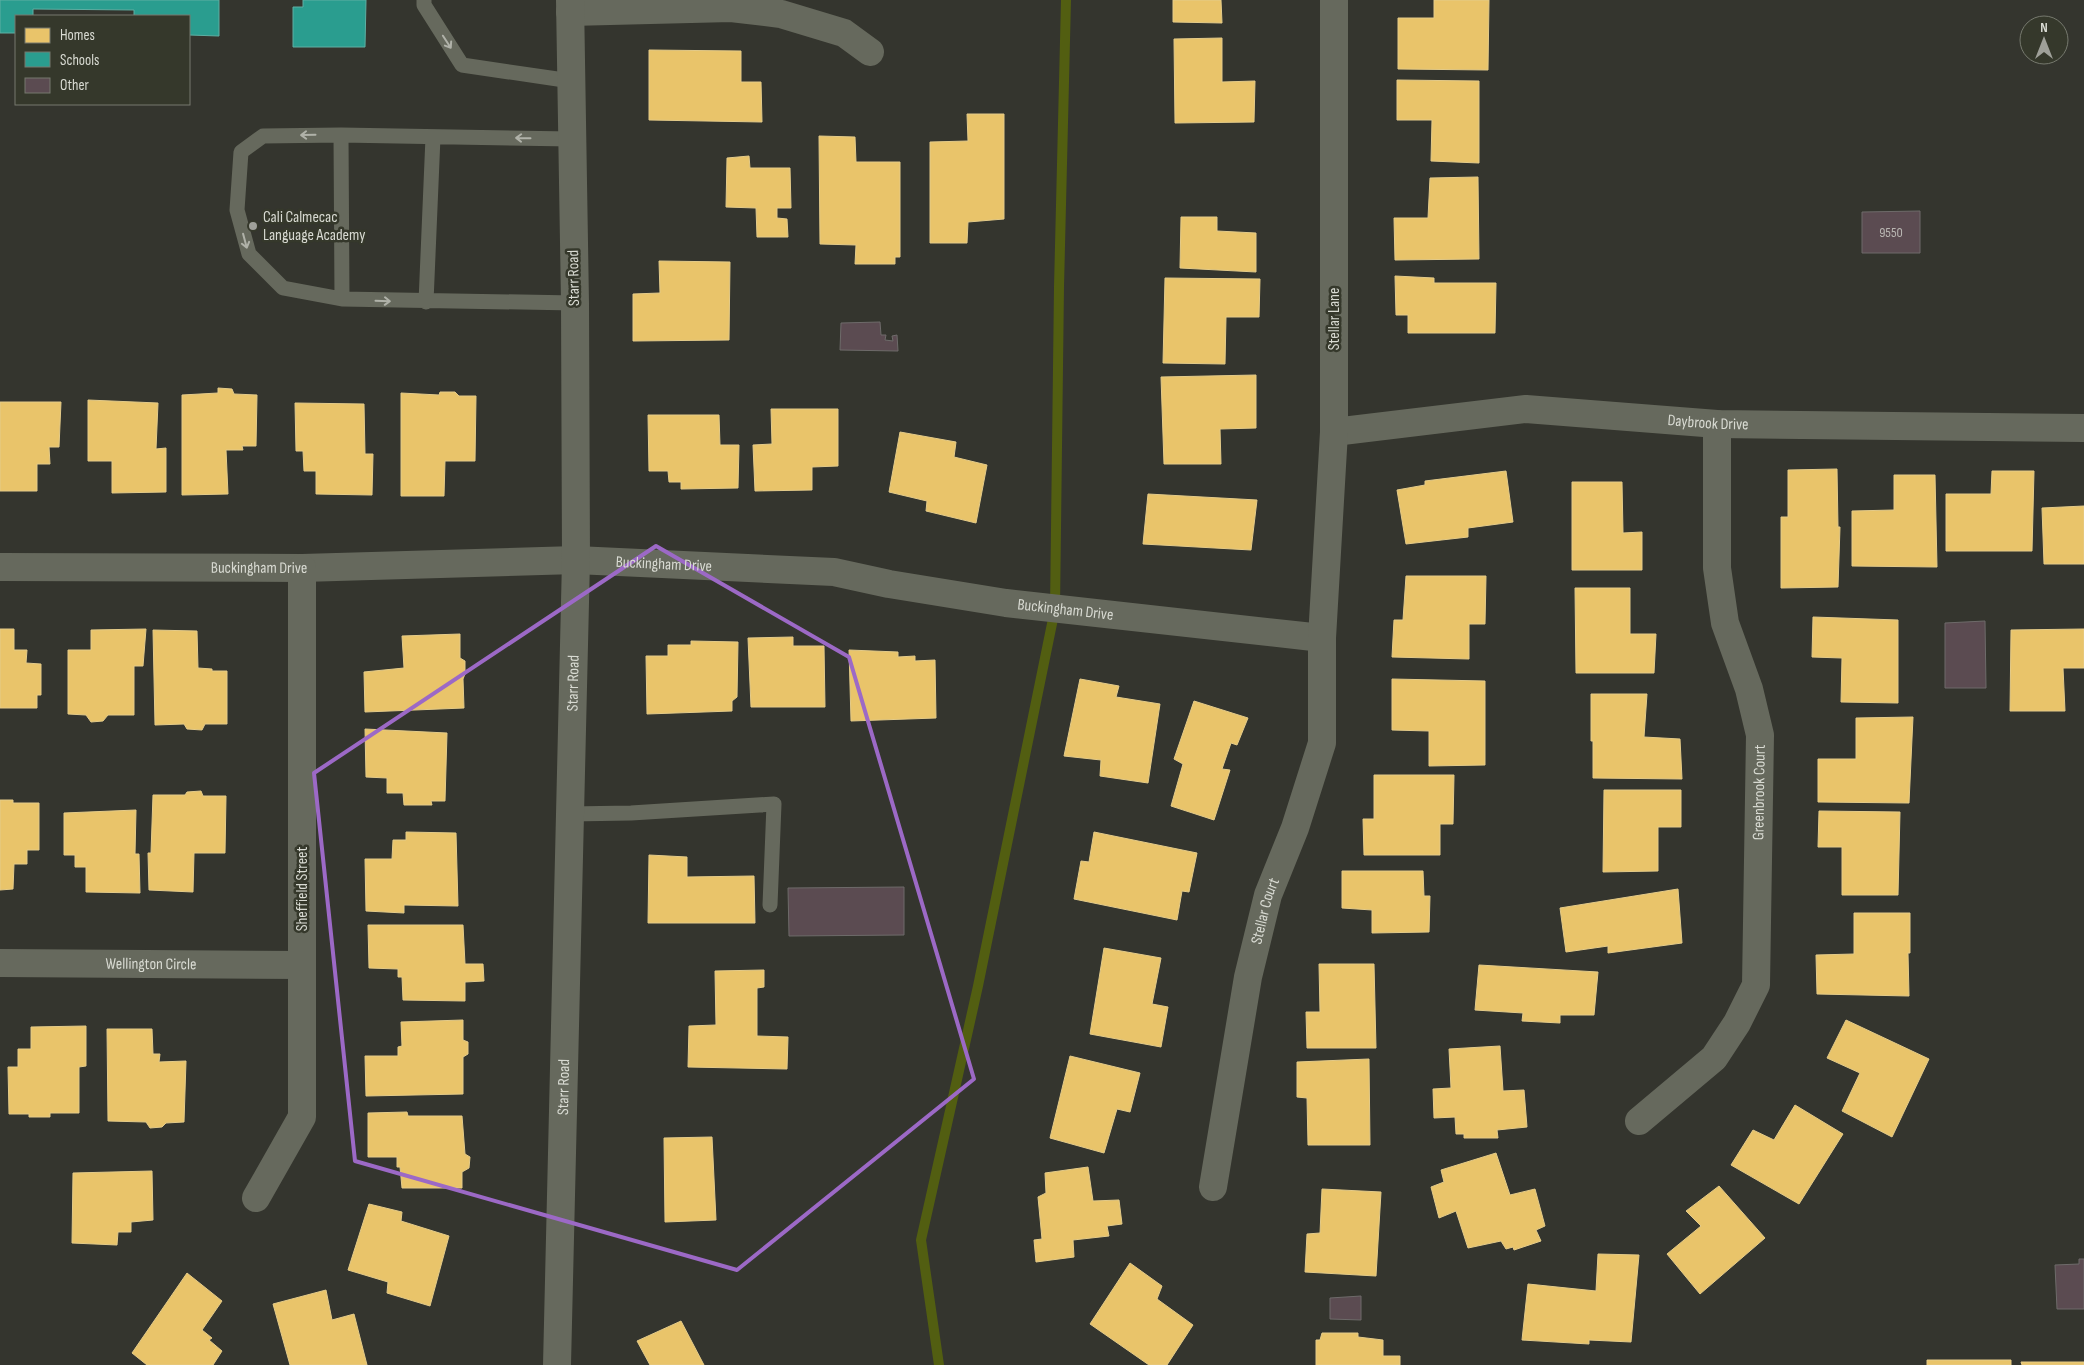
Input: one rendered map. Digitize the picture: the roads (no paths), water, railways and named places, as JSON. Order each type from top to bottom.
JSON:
[{"type":"street","name":"Stellar Lane","points":[[1322,638],[1334,432],[1334,0]]},
{"type":"street","name":"Starr Road","points":[[558,1365],[576,560],[575,303],[570,6]]},
{"type":"street","points":[[570,6],[731,8],[773,13],[844,33],[870,52]]},
{"type":"street","name":"Daybrook Drive","points":[[1334,432],[1526,408],[1717,424],[2084,428]]},
{"type":"street","name":"Greenbrook Court","points":[[1639,1121],[1714,1058],[1737,1023],[1756,984],[1760,735],[1749,689],[1725,623],[1717,568],[1717,424]]},
{"type":"street","name":"Buckingham Drive","points":[[0,567],[302,568],[576,560],[834,572],[889,584],[1006,603],[1322,638]]},
{"type":"street","name":"Sheffield Street","points":[[256,1198],[302,1117],[302,568]]},
{"type":"street","name":"Stellar Court","points":[[1213,1187],[1248,977],[1265,904],[1295,828],[1322,743],[1322,638]]},
{"type":"street","name":"Wellington Circle","points":[[0,963],[302,965]]},
{"type":"lane","points":[[424,0],[424,5],[462,65],[571,81]]},
{"type":"lane","points":[[572,139],[341,135],[263,136],[241,152],[237,210],[249,254],[283,288],[342,300],[575,303]]},
{"type":"lane","points":[[341,135],[342,300]]},
{"type":"lane","points":[[426,302],[433,136]]},
{"type":"lane","points":[[570,814],[631,813],[774,804],[770,905]]},
{"type":"waterway","points":[[939,1365],[921,1240],[978,986],[1055,609],[1059,287],[1066,0]]},
{"type":"place","name":"Cali Calmecac Language Academy","points":[[253,226]]}]
